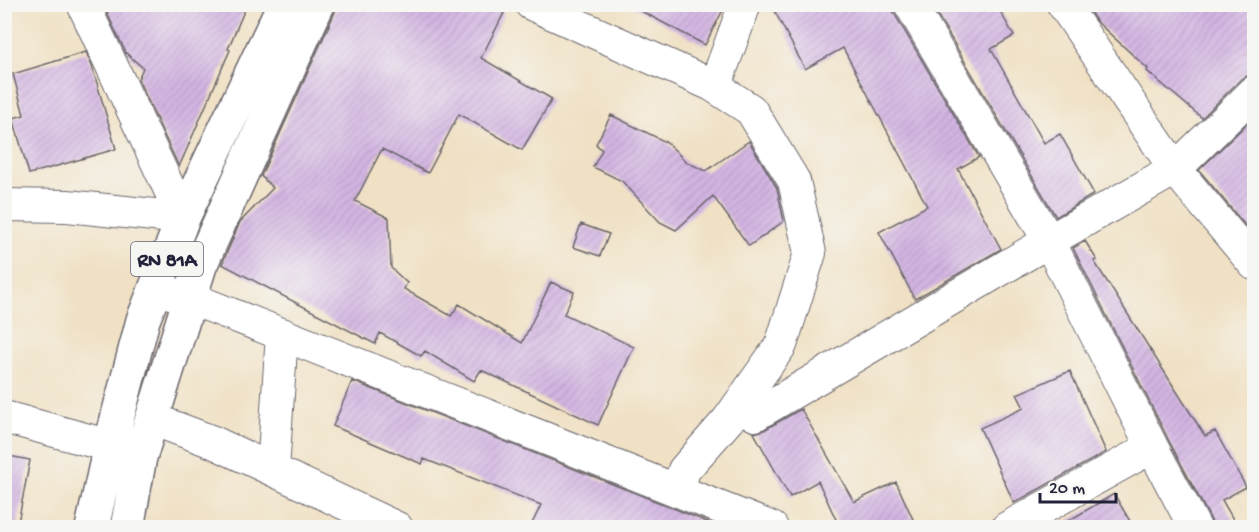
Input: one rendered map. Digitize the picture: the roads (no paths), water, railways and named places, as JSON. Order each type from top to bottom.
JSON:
[{"type":"main road","name":"RN 81A","points":[[92,528],[110,446],[143,321],[183,218],[284,4]]},
{"type":"main road","name":"RN 81A","points":[[127,528],[140,457],[200,266],[318,4]]},
{"type":"street","points":[[531,4],[712,85],[751,110],[794,181],[810,253],[781,345],[728,420],[684,470],[678,490]]},
{"type":"street","points":[[712,85],[719,75],[745,4]]},
{"type":"street","points":[[910,4],[1049,241],[1195,528]]},
{"type":"street","points":[[1063,4],[1175,169],[1254,264]]},
{"type":"street","points":[[4,205],[67,206],[183,218],[92,11]]},
{"type":"street","points":[[739,405],[755,415],[1175,169],[1254,92]]},
{"type":"street","points":[[155,290],[190,298],[772,528]]},
{"type":"street","points":[[273,470],[282,334]]},
{"type":"street","points":[[4,417],[110,446]]},
{"type":"street","points":[[152,419],[213,442],[397,528]]},
{"type":"street","points":[[1007,528],[1152,447]]}]
